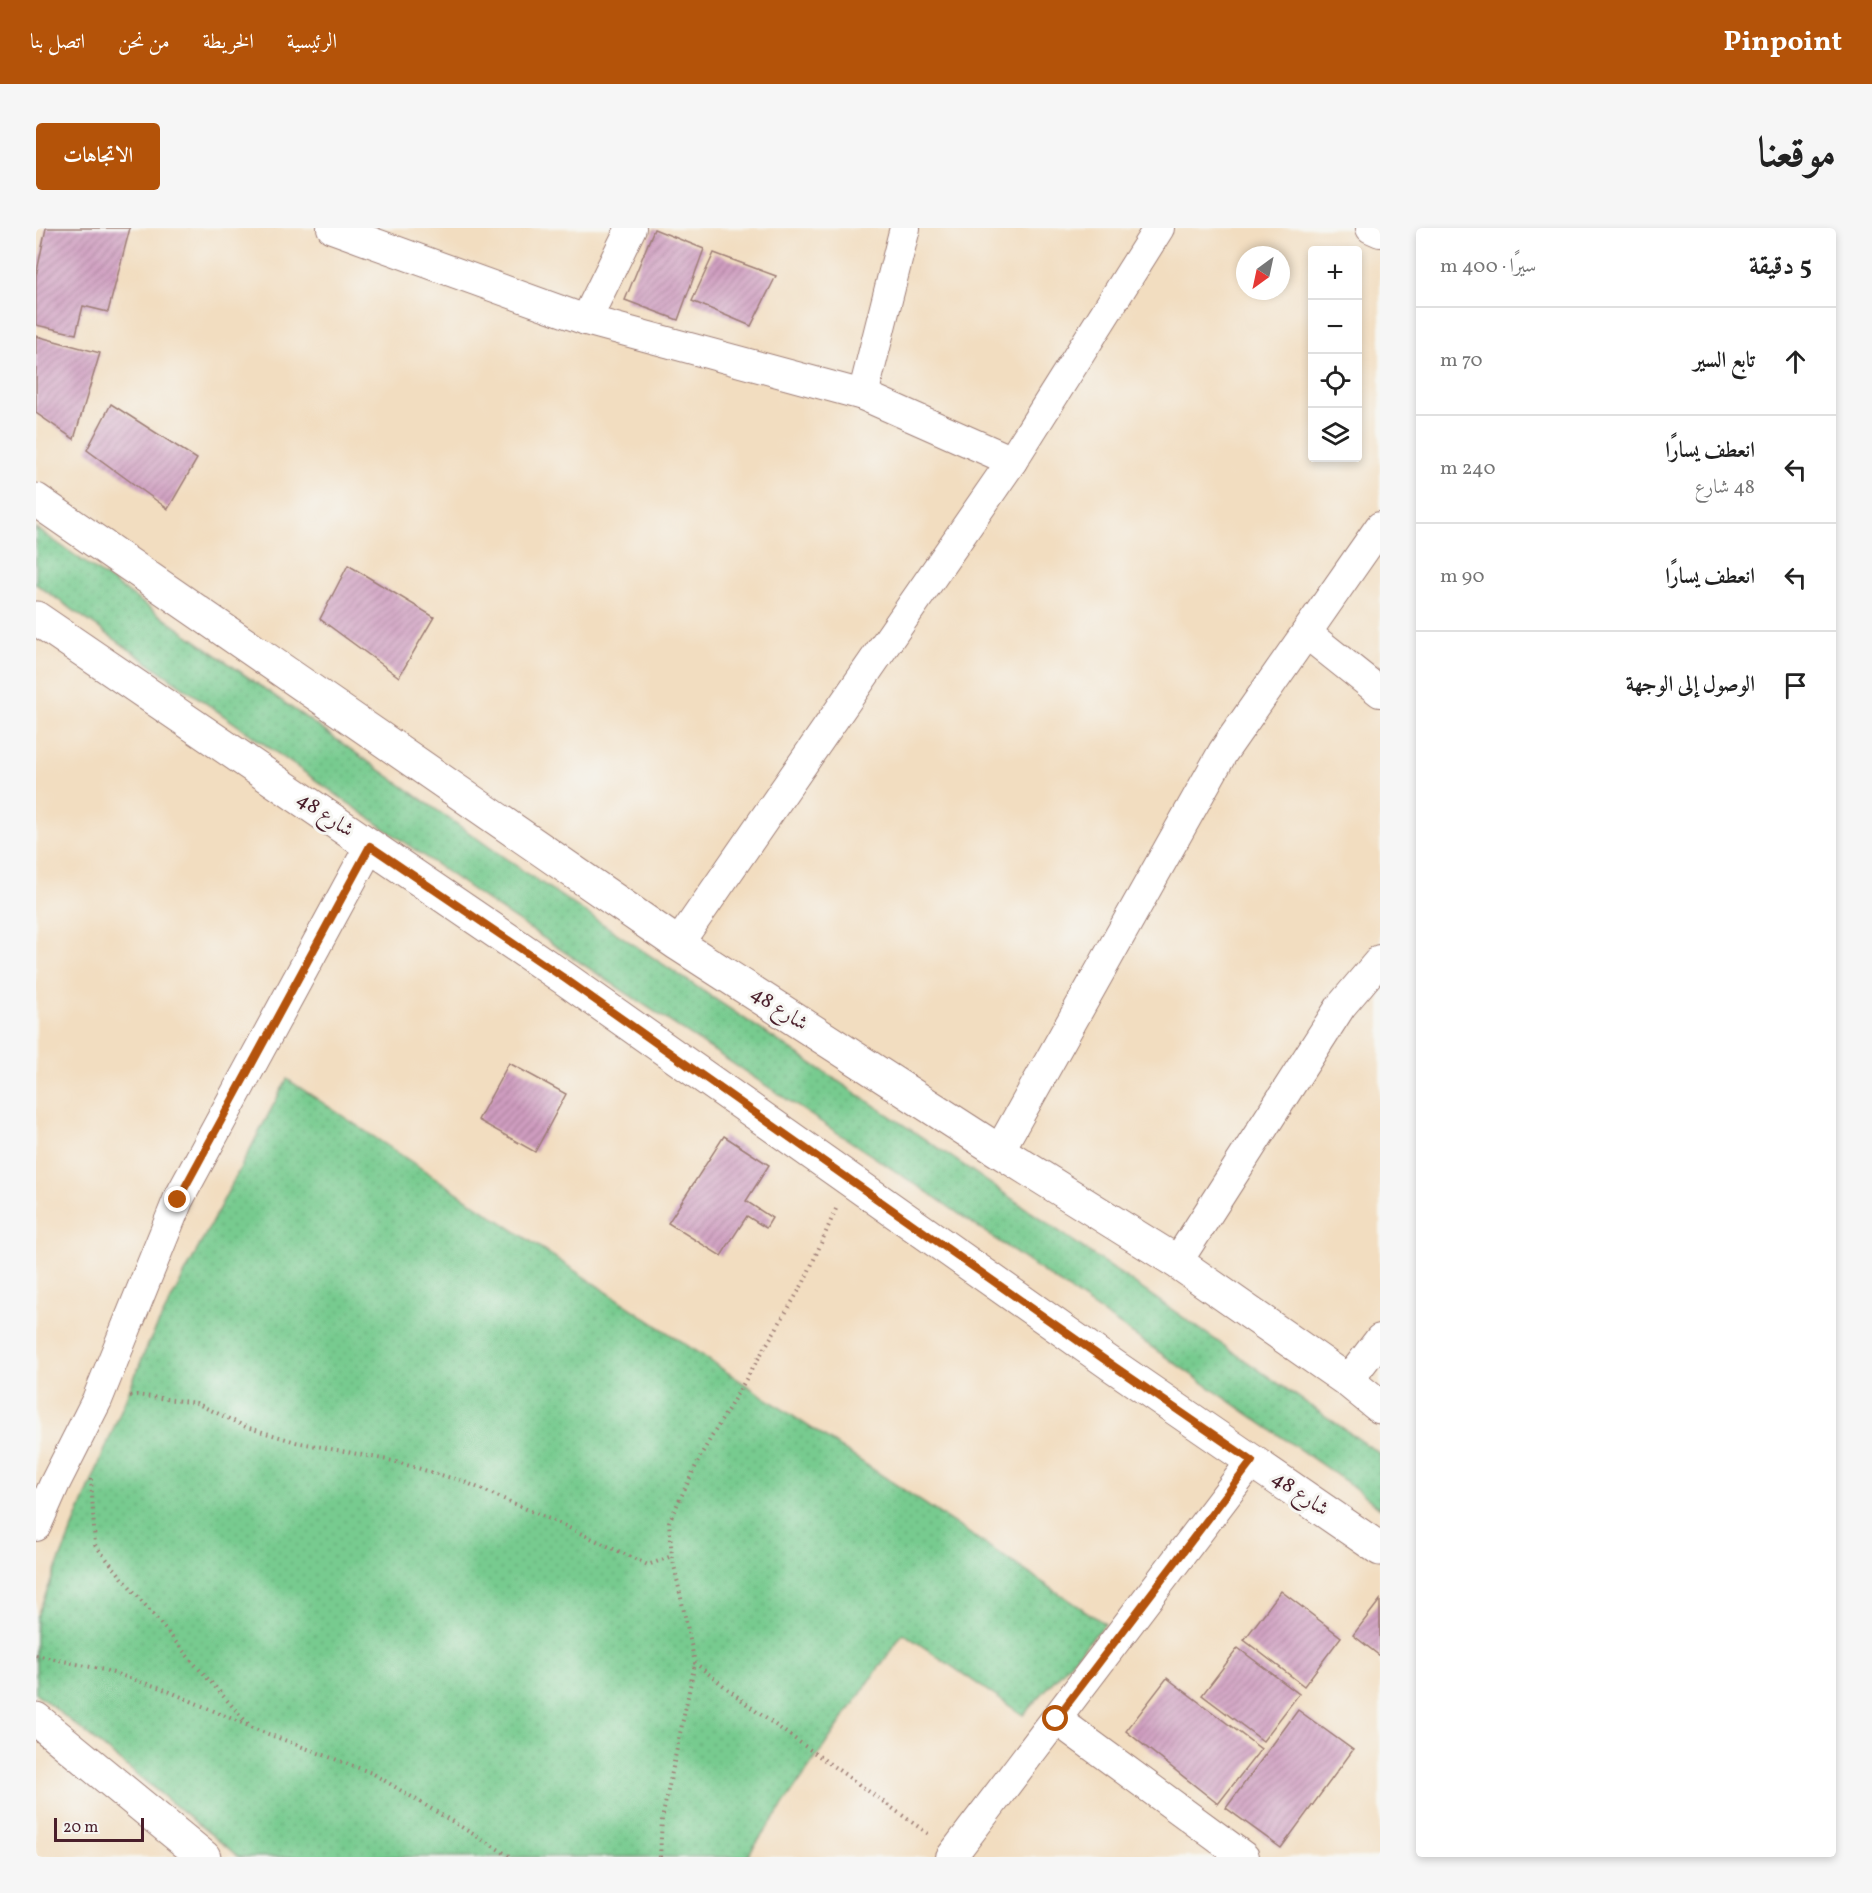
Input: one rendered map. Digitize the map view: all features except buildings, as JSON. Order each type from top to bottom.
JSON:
[{"type":"main road","name":"48 شارع","points":[[36,500],[678,944],[999,1151],[1177,1262],[1348,1381],[1380,1407]]},
{"type":"main road","name":"48 شارع","points":[[36,618],[564,978],[1115,1367],[1380,1550]]},
{"type":"main road","points":[[36,1719],[204,1857]]},
{"type":"street","points":[[332,228],[586,320],[863,395],[1011,461]]},
{"type":"street","points":[[586,320],[631,228]]},
{"type":"street","points":[[863,395],[905,228]]},
{"type":"street","points":[[678,944],[1011,461],[1159,228]]},
{"type":"street","points":[[1371,228],[1380,232]]},
{"type":"street","points":[[999,1151],[1223,752],[1380,527]]},
{"type":"street","points":[[1306,633],[1380,692]]},
{"type":"street","points":[[36,1526],[97,1400],[178,1200],[370,846]]},
{"type":"street","points":[[1177,1262],[1341,1006],[1380,960]]},
{"type":"street","points":[[1348,1381],[1380,1339]]},
{"type":"street","points":[[953,1855],[1252,1461]]},
{"type":"street","points":[[1056,1719],[1244,1857]]},
{"type":"path","points":[[660,1857],[662,1819],[695,1664],[672,1556],[669,1522],[702,1453],[804,1282],[849,1178]]},
{"type":"path","points":[[97,1400],[137,1395],[196,1403],[246,1427],[296,1442],[393,1461],[465,1482],[648,1565],[672,1556]]},
{"type":"path","points":[[92,1470],[95,1545],[190,1659],[252,1728]]},
{"type":"path","points":[[36,1655],[104,1670],[161,1688],[252,1728],[372,1773],[511,1857]]},
{"type":"path","points":[[695,1664],[953,1855]]},
{"type":"green space","points":[[36,528],[522,870],[959,1162],[1380,1454],[1380,1508],[1351,1485],[936,1198],[498,908],[36,584]]},
{"type":"green space","points":[[287,1079],[1105,1624],[1023,1715],[903,1633],[747,1857],[239,1857],[36,1693],[36,1618],[148,1344]]},
{"type":"route","points":[[178,1200],[370,846],[564,978],[1252,1461],[1056,1719]]}]
